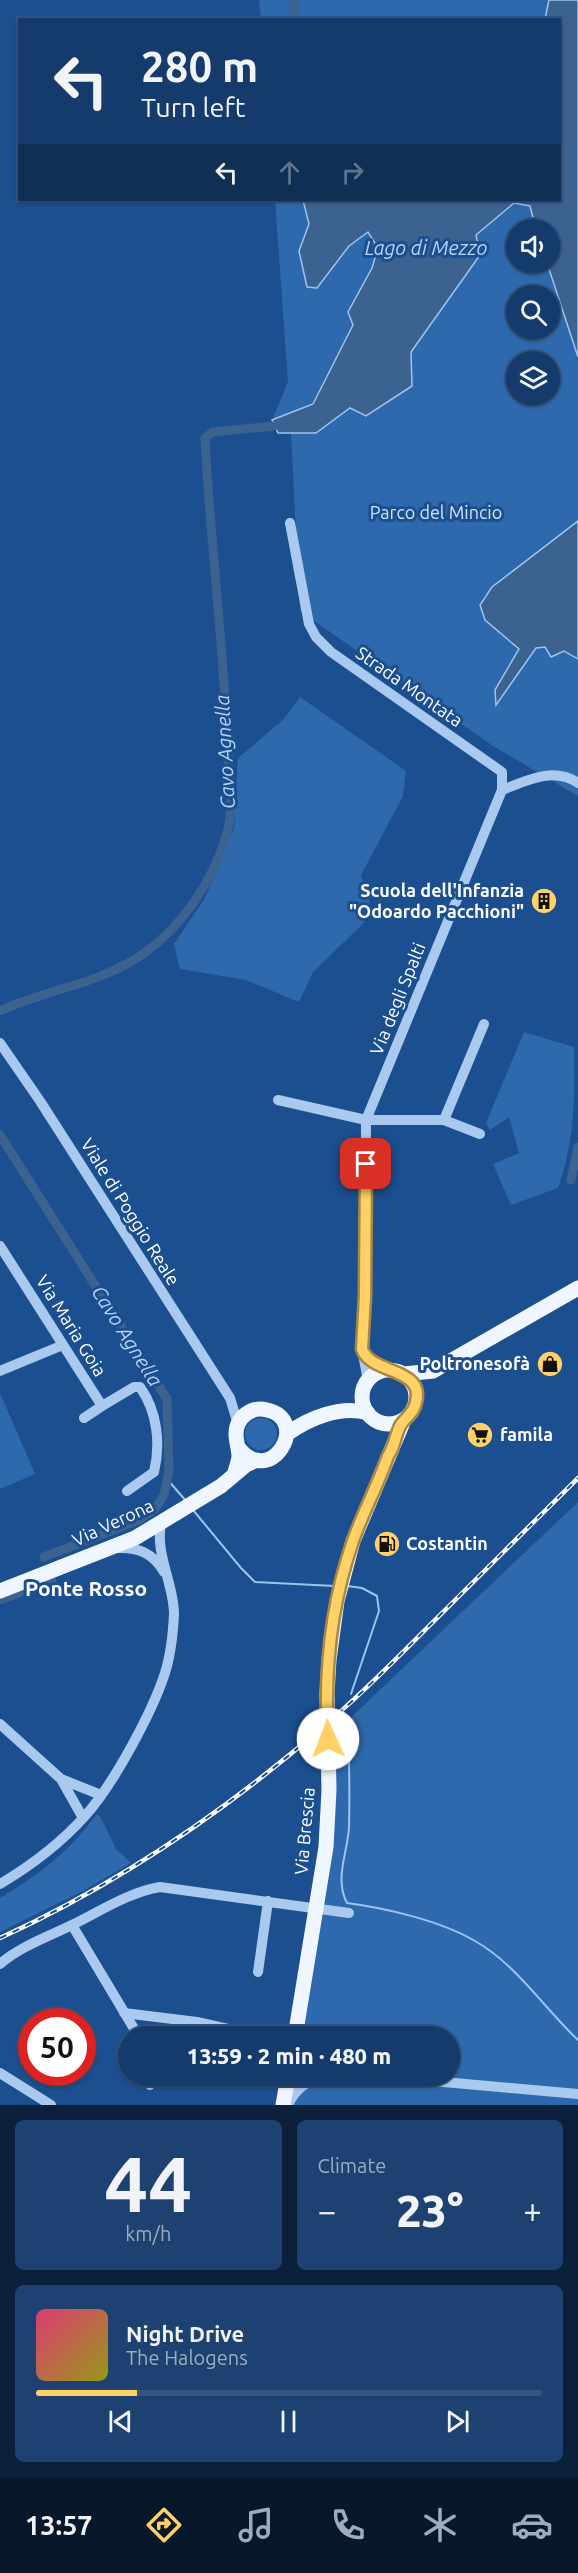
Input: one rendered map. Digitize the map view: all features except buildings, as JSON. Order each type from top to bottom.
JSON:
[{"type":"main road","points":[[287,1434],[306,1422],[346,1410],[362,1395],[368,1380],[380,1372],[388,1370],[404,1374],[433,1371],[578,1288]]},
{"type":"main road","points":[[346,1410],[391,1424],[404,1420],[411,1413],[417,1397],[433,1371]]},
{"type":"main road","points":[[404,1374],[415,1388],[417,1397]]},
{"type":"main road","points":[[362,1395],[386,1438],[388,1456]]},
{"type":"main road","points":[[234,1475],[238,1447],[236,1430],[246,1413],[255,1410],[272,1411],[282,1419],[306,1422]]},
{"type":"main road","points":[[238,1447],[247,1456],[257,1460],[272,1458],[285,1445],[287,1434],[282,1419]]},
{"type":"main road","name":"Via Brescia","points":[[296,2026],[326,1847],[329,1790],[327,1682],[338,1597],[353,1541],[404,1420]]},
{"type":"main road","name":"Via Verona","points":[[0,1592],[113,1548],[157,1526],[257,1460]]},
{"type":"main road","points":[[283,2105],[286,2086]]},
{"type":"street","name":"Strada Montata","points":[[290,523],[309,624],[316,637],[331,652],[502,772],[502,790]]},
{"type":"street","points":[[502,790],[534,777],[552,776],[572,779],[578,783]]},
{"type":"street","name":"Via degli Spalti","points":[[368,1380],[361,1343],[365,1312],[366,1120],[502,790]]},
{"type":"street","points":[[444,1120],[484,1024]]},
{"type":"street","name":"Viale di Poggio Reale","points":[[0,1043],[40,1101],[230,1398],[238,1424]]},
{"type":"street","points":[[278,1100],[366,1120],[444,1120],[480,1134]]},
{"type":"street","name":"Via Maria Goia","points":[[0,1246],[102,1406]]},
{"type":"street","points":[[0,1371],[63,1344]]},
{"type":"street","points":[[364,1355],[388,1370]]},
{"type":"street","points":[[84,1418],[134,1387],[140,1387],[154,1416],[154,1472],[127,1491]]},
{"type":"street","points":[[230,1398],[255,1410]]},
{"type":"street","points":[[0,1884],[32,1865],[83,1818],[101,1795],[132,1742],[165,1673],[172,1642],[174,1611],[163,1570],[157,1526]]},
{"type":"street","points":[[113,1548],[139,1549],[152,1557],[163,1570]]},
{"type":"street","points":[[0,1724],[61,1779],[83,1818]]},
{"type":"street","points":[[61,1779],[101,1795]]},
{"type":"street","points":[[0,1964],[8,1957],[139,1892],[160,1887],[349,1913]]},
{"type":"street","points":[[258,1972],[268,1901]]},
{"type":"street","points":[[72,1925],[132,2026]]},
{"type":"street","points":[[299,2008],[303,2026]]},
{"type":"street","points":[[124,2013],[214,2026]]},
{"type":"street","points":[[0,2073],[51,2105]]},
{"type":"street","points":[[460,2083],[578,2094]]},
{"type":"street","points":[[288,2105],[303,2086]]},
{"type":"green space","name":"Parco del Mincio","points":[[259,0],[578,0],[578,796],[493,746],[300,611],[290,414],[272,420],[288,382],[275,201],[561,201],[561,18],[261,18]]},
{"type":"green space","points":[[300,697],[406,771],[403,796],[361,875],[373,914],[313,972],[299,1002],[246,980],[180,969],[174,944],[205,898],[234,828],[238,758],[283,720]]},
{"type":"green space","points":[[524,1032],[574,1047],[573,1118],[568,1153],[558,1188],[511,1205],[493,1164],[519,1153],[509,1117],[490,1130],[486,1123]]},
{"type":"green space","points":[[0,1393],[35,1474],[0,1489]]},
{"type":"green space","points":[[261,1418],[272,1423],[277,1434],[272,1445],[261,1450],[250,1445],[245,1434],[250,1423]]},
{"type":"green space","points":[[578,1502],[578,2105],[283,2105],[286,2086],[460,2086],[460,2026],[296,2026],[322,1870],[328,1739]]},
{"type":"green space","points":[[97,1814],[116,1849],[131,1863],[83,1891],[0,1932],[0,1898],[53,1861],[75,1841]]},
{"type":"water","name":"Lago di Mezzo","points":[[549,0],[578,0],[578,357],[560,302],[560,285],[554,285],[550,273],[560,273],[560,219],[533,219],[530,206],[514,203],[476,235],[480,255],[411,352],[412,386],[366,416],[350,408],[316,433],[278,433],[272,420],[313,404],[353,325],[348,312],[372,268],[378,248],[368,232],[349,246],[317,288],[307,287],[299,251],[309,224],[303,201],[561,201],[561,18],[545,18]]},
{"type":"water","points":[[578,521],[578,659],[564,651],[551,657],[545,647],[536,648],[496,705],[495,690],[519,649],[485,620],[480,605],[492,587]]},
{"type":"waterway","points":[[294,0],[294,18]]},
{"type":"waterway","name":"Cavo Agnella","points":[[0,1011],[109,972],[143,954],[158,943],[183,916],[195,901],[214,868],[227,833],[231,798],[205,438],[213,432],[275,426]]},
{"type":"waterway","name":"Cavo Agnella","points":[[0,1135],[167,1399],[169,1470],[164,1495],[155,1509],[139,1520],[44,1557]]},
{"type":"waterway","points":[[571,1180],[578,1147]]},
{"type":"waterway","points":[[167,1479],[186,1501]]},
{"type":"waterway","points":[[193,1510],[255,1582],[335,1586]]},
{"type":"waterway","name":"Cavo Agnella","points":[[0,1600],[52,1581]]},
{"type":"waterway","points":[[347,1586],[362,1588],[377,1596],[379,1611],[351,1694]]},
{"type":"waterway","points":[[348,1716],[349,1827],[342,1875],[343,1894],[347,1903],[413,1916],[446,1927],[475,1941],[517,1974],[578,2040]]},
{"type":"railway","points":[[0,1938],[44,1917],[129,1869],[210,1816],[288,1756],[366,1689],[578,1478]]},
{"type":"place","name":"Scuola dell'Infanzia \"Odoardo Pacchioni\"","points":[[544,901]]},
{"type":"place","name":"Poltronesofà","points":[[550,1364]]},
{"type":"place","name":"famila","points":[[480,1435]]},
{"type":"place","name":"Costantin","points":[[387,1544]]},
{"type":"district","name":"Ponte Rosso","points":[[86,1589]]},
{"type":"route","points":[[328,1739],[328,1660],[338,1597],[353,1541],[388,1456],[394,1448],[400,1425],[415,1407],[417,1397],[415,1388],[408,1377],[372,1362],[364,1355],[362,1349],[365,1312],[366,1164]]}]
